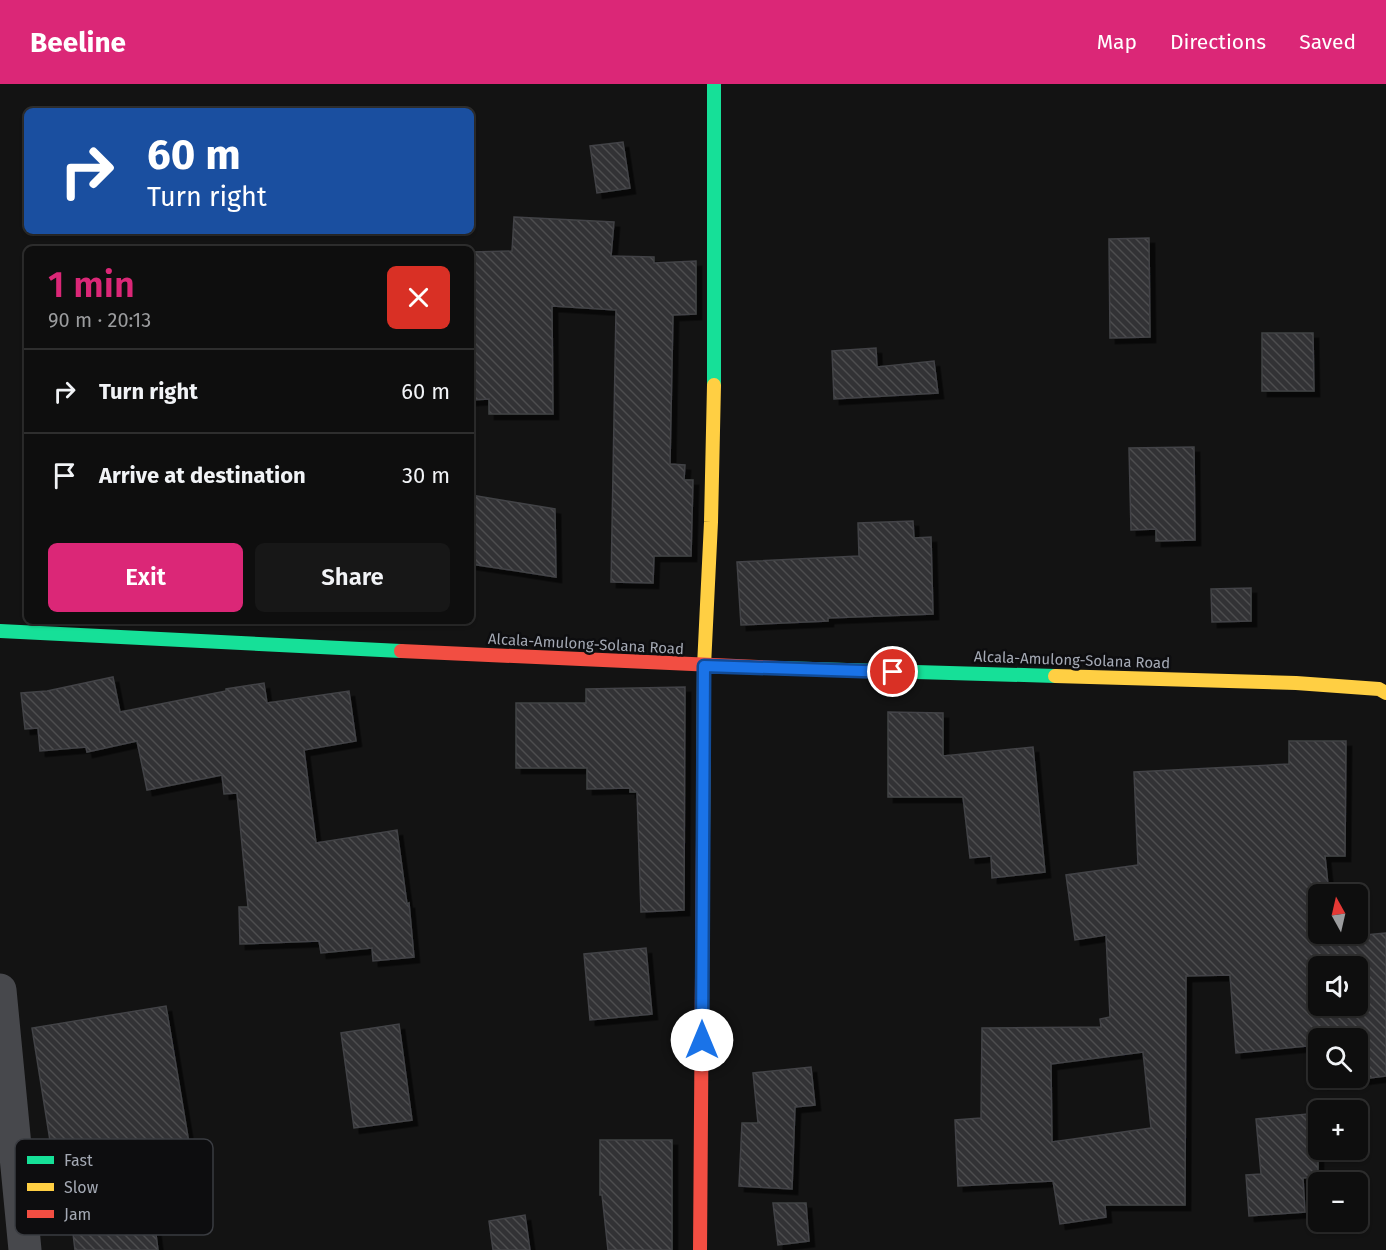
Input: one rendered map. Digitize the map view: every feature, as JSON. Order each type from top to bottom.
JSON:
[{"type":"main road","points":[[700,1250],[704,666],[711,522],[715,318],[714,84]]},
{"type":"main road","name":"Alcala-Amulong-Solana Road","points":[[0,631],[704,666],[1296,683],[1379,689],[1386,693]]},
{"type":"street","points":[[0,990],[15,1146]]},
{"type":"street","points":[[24,1235],[25,1250]]},
{"type":"building","points":[[623,142],[630,188],[597,193],[590,146]]},
{"type":"building","points":[[514,217],[614,222],[611,256],[654,257],[654,263],[696,261],[696,314],[673,315],[670,464],[685,465],[684,480],[693,480],[691,556],[654,556],[653,583],[611,582],[616,310],[552,306],[553,414],[489,414],[489,399],[474,400],[474,252],[512,251]]},
{"type":"building","points":[[1149,238],[1150,337],[1110,338],[1109,239]]},
{"type":"building","points":[[1262,333],[1313,333],[1314,391],[1262,391]]},
{"type":"building","points":[[876,348],[877,367],[934,361],[938,393],[834,399],[832,351]]},
{"type":"building","points":[[1194,447],[1195,540],[1156,541],[1156,529],[1131,530],[1129,448]]},
{"type":"building","points":[[474,496],[555,509],[556,577],[474,564]]},
{"type":"building","points":[[913,521],[914,538],[931,537],[933,614],[828,618],[828,621],[741,625],[737,562],[859,556],[858,523]]},
{"type":"building","points":[[1251,588],[1251,621],[1212,622],[1211,589]]},
{"type":"building","points":[[113,677],[120,712],[264,683],[267,703],[349,691],[356,741],[304,750],[316,843],[397,830],[407,904],[409,903],[414,957],[373,961],[372,948],[321,953],[319,941],[240,944],[239,907],[248,907],[237,793],[224,794],[222,775],[147,790],[137,741],[87,752],[86,747],[40,751],[38,728],[25,729],[21,693],[47,691]]},
{"type":"building","points":[[685,687],[684,910],[641,912],[637,792],[630,792],[630,788],[587,789],[587,768],[516,768],[516,703],[586,703],[586,689]]},
{"type":"building","points":[[888,712],[943,713],[943,756],[1033,747],[1045,872],[992,878],[991,856],[970,858],[963,797],[888,797]]},
{"type":"building","points":[[1289,741],[1346,741],[1345,856],[1325,856],[1328,884],[1308,884],[1308,944],[1368,944],[1368,935],[1386,933],[1386,1076],[1368,1078],[1368,1028],[1308,1028],[1308,1046],[1236,1053],[1230,975],[1186,976],[1185,1205],[1105,1205],[1106,1217],[1060,1224],[1053,1181],[958,1186],[955,1120],[981,1118],[982,1028],[1101,1027],[1100,1019],[1110,1017],[1106,935],[1075,940],[1066,875],[1138,865],[1134,772],[1289,764]],"holes":[[[1143,1052],[1151,1128],[1052,1142],[1051,1064]]]},
{"type":"building","points":[[646,948],[652,1014],[590,1020],[584,954]]},
{"type":"building","points":[[166,1006],[188,1139],[50,1139],[32,1028]]},
{"type":"building","points":[[399,1024],[412,1120],[354,1128],[341,1033]]},
{"type":"building","points":[[811,1067],[815,1105],[795,1107],[792,1189],[739,1186],[742,1123],[758,1123],[753,1073]]},
{"type":"building","points":[[1308,1114],[1308,1160],[1318,1160],[1318,1172],[1308,1172],[1308,1178],[1303,1178],[1305,1212],[1249,1216],[1246,1175],[1261,1174],[1256,1119]]},
{"type":"building","points":[[600,1140],[672,1140],[672,1250],[608,1250],[602,1195],[600,1195]]},
{"type":"building","points":[[773,1203],[806,1203],[809,1241],[778,1245]]},
{"type":"building","points":[[525,1215],[530,1250],[493,1250],[489,1221]]},
{"type":"building","points":[[73,1235],[156,1235],[158,1250],[75,1250]]},
{"type":"traffic: fast","points":[[714,84],[714,385]]},
{"type":"traffic: fast","points":[[0,631],[401,651]]},
{"type":"traffic: fast","points":[[779,668],[1055,676]]},
{"type":"traffic: slow","points":[[703,838],[704,666],[711,522],[714,385]]},
{"type":"traffic: slow","points":[[1055,676],[1296,683],[1379,689],[1386,693]]},
{"type":"traffic: jam","points":[[401,651],[779,668]]},
{"type":"traffic: jam","points":[[700,1250],[703,838]]},
{"type":"route","points":[[702,1040],[704,666],[893,672]]}]
